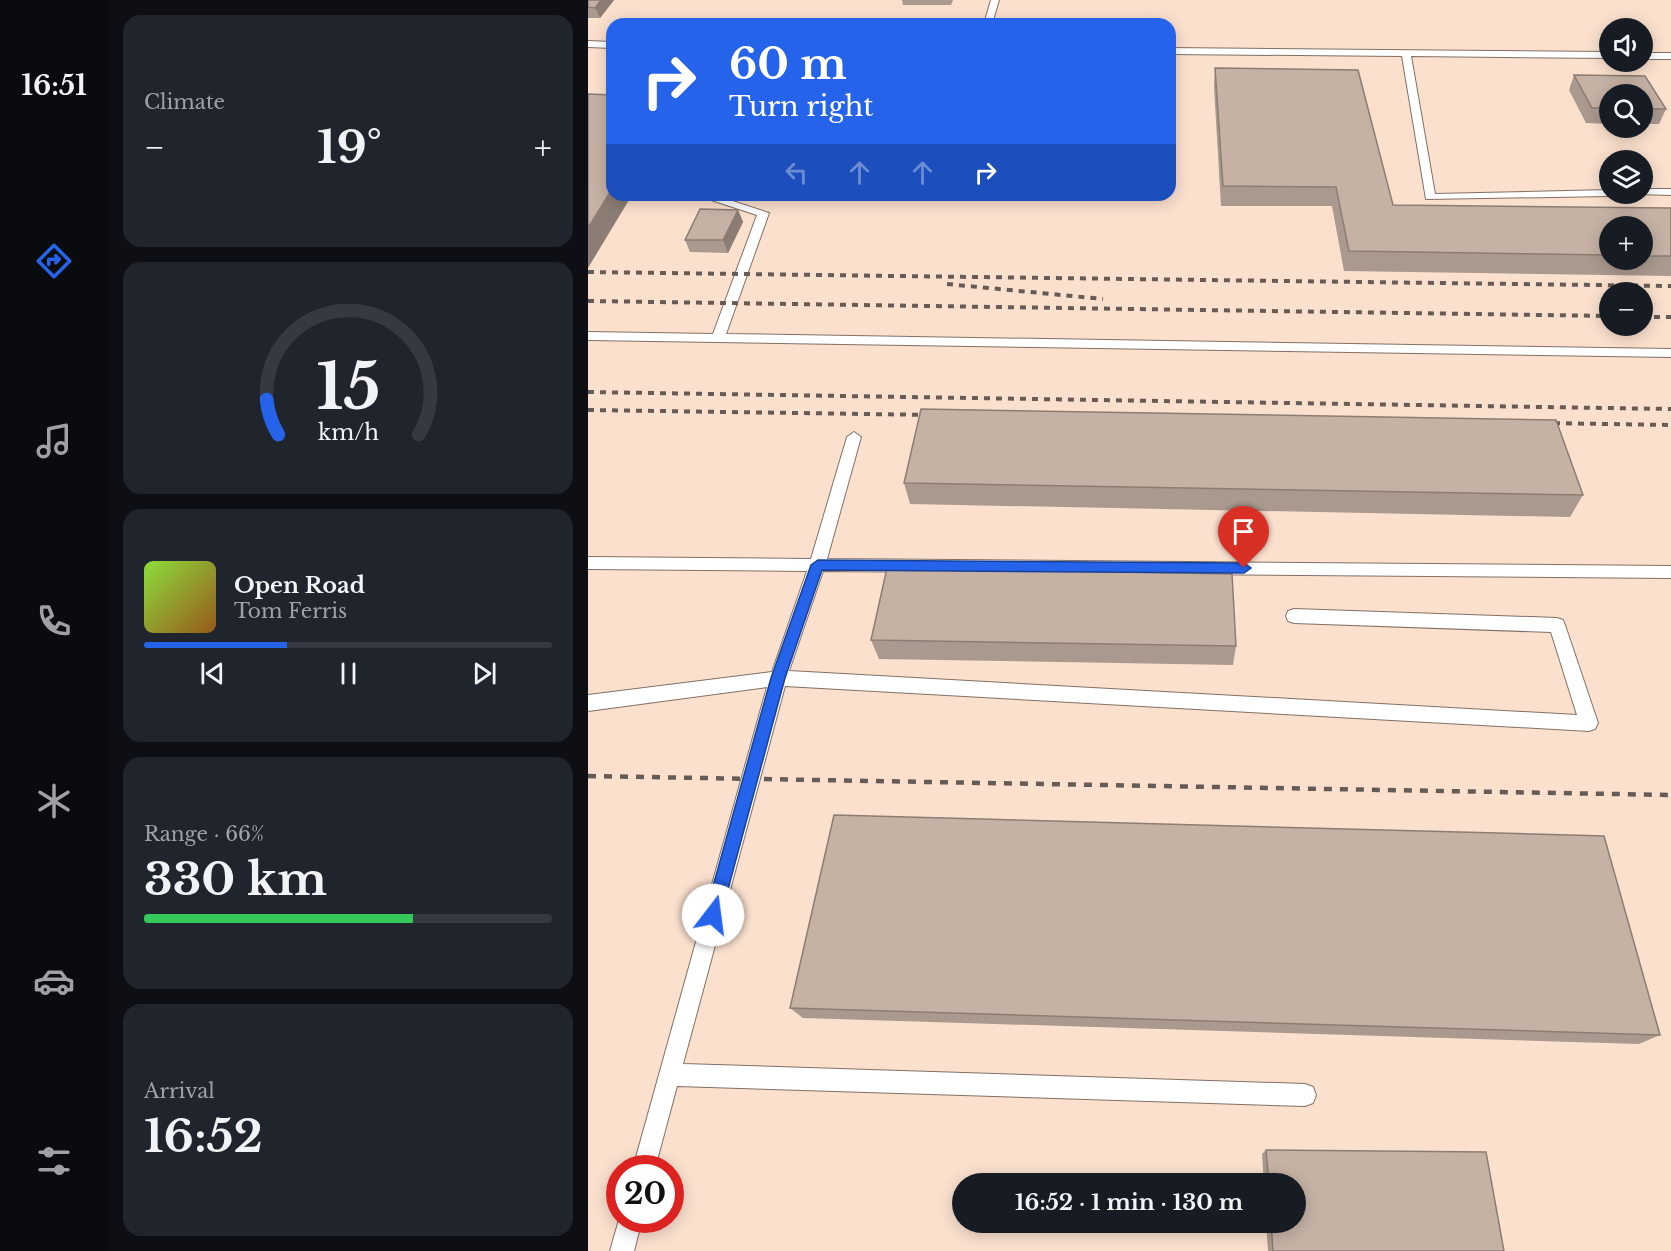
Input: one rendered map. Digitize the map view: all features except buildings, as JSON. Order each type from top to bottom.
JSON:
[{"type":"lane","points":[[990,18],[995,0]]},
{"type":"lane","points":[[588,44],[606,45]]},
{"type":"lane","points":[[1176,51],[1599,56]]},
{"type":"lane","points":[[1406,53],[1430,197],[1599,193]]},
{"type":"lane","points":[[1653,56],[1671,56]]},
{"type":"lane","points":[[1653,192],[1671,192]]},
{"type":"lane","points":[[718,338],[763,213],[722,201]]},
{"type":"lane","points":[[588,336],[1671,353]]},
{"type":"lane","points":[[647,1155],[778,678],[818,565],[854,437]]},
{"type":"lane","points":[[588,563],[1671,572]]},
{"type":"lane","points":[[588,703],[778,678],[1589,723],[1557,625],[1294,616]]},
{"type":"lane","points":[[669,1075],[1305,1095]]},
{"type":"lane","points":[[621,1251],[626,1233]]},
{"type":"shaded area","points":[[588,0],[1671,0],[1671,1251],[588,1251]]},
{"type":"railway","points":[[588,272],[1671,286]]},
{"type":"railway","points":[[947,284],[1103,299]]},
{"type":"railway","points":[[588,301],[1599,316]]},
{"type":"railway","points":[[1653,317],[1671,317]]},
{"type":"railway","points":[[588,392],[1671,409]]},
{"type":"railway","points":[[588,410],[936,415]]},
{"type":"railway","points":[[1542,423],[1671,425]]},
{"type":"railway","points":[[588,776],[1671,795]]},
{"type":"route","points":[[713,915],[778,678],[818,565],[1244,568]]}]
